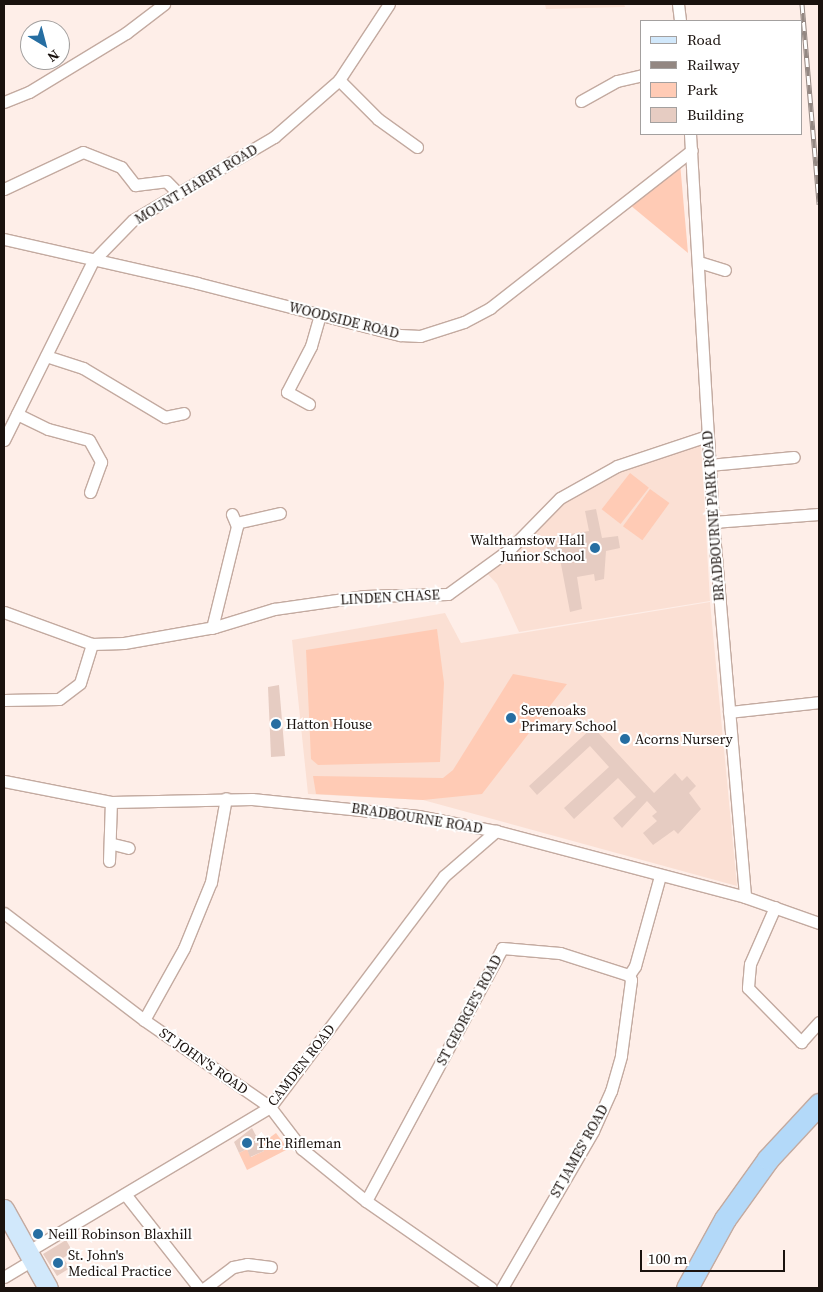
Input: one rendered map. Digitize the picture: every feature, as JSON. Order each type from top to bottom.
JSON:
[{"type":"highway","points":[[687,1288],[725,1219],[768,1159],[819,1104]]},
{"type":"main road","points":[[4,1209],[48,1288]]},
{"type":"street","points":[[4,102],[29,92],[126,33],[164,4]]},
{"type":"street","name":"MOUNT HARRY ROAD","points":[[4,440],[93,261],[133,220],[274,137],[339,80],[389,4]]},
{"type":"street","points":[[678,4],[680,20]]},
{"type":"street","points":[[581,101],[617,81],[640,75]]},
{"type":"street","points":[[339,80],[378,119],[418,147]]},
{"type":"street","name":"BRADBOURNE PARK ROAD","points":[[690,135],[713,522],[745,897]]},
{"type":"street","name":"WOODSIDE ROAD","points":[[4,239],[93,261],[197,282],[400,335],[430,334],[464,322],[526,281],[692,150]]},
{"type":"street","points":[[4,189],[83,152],[121,167],[135,185],[166,182],[178,193]]},
{"type":"street","points":[[699,262],[725,270]]},
{"type":"street","points":[[308,404],[287,392],[311,346],[320,315]]},
{"type":"street","points":[[46,356],[83,368],[165,417],[184,413]]},
{"type":"street","points":[[17,414],[48,429],[92,436],[101,462],[90,492]]},
{"type":"street","name":"LINDEN CHASE","points":[[4,612],[92,644],[124,643],[212,628],[274,609],[356,597],[448,594],[510,549],[560,498],[617,466],[707,436]]},
{"type":"street","points":[[709,465],[794,457]]},
{"type":"street","points":[[212,628],[234,519],[280,513]]},
{"type":"street","points":[[713,522],[819,514]]},
{"type":"street","points":[[4,700],[59,699],[80,683],[92,644]]},
{"type":"street","points":[[729,712],[819,702]]},
{"type":"street","name":"BRADBOURNE ROAD","points":[[4,781],[110,802],[226,798],[331,805],[496,831],[745,897],[819,923]]},
{"type":"street","points":[[144,1020],[184,948],[212,882],[226,798]]},
{"type":"street","points":[[110,802],[113,844],[110,860]]},
{"type":"street","name":"CAMDEN ROAD","points":[[4,1277],[29,1256],[125,1194],[270,1107],[444,876],[496,831]]},
{"type":"street","points":[[113,844],[129,848]]},
{"type":"street","points":[[629,975],[636,966],[660,876]]},
{"type":"street","points":[[775,907],[750,964],[748,988],[801,1042],[819,1022]]},
{"type":"street","name":"ST JOHN'S ROAD","points":[[4,914],[144,1020],[270,1107],[302,1149],[366,1200],[491,1288]]},
{"type":"street","name":"ST GEORGE'S ROAD","points":[[366,1200],[502,948],[560,953],[629,975]]},
{"type":"street","name":"ST JAMES' ROAD","points":[[502,1288],[593,1131],[611,1090],[621,1055],[629,975]]},
{"type":"street","points":[[125,1194],[199,1288]]},
{"type":"street","points":[[205,1288],[233,1267],[247,1264],[271,1267]]},
{"type":"shaded area","points":[[545,4],[624,4],[625,7],[546,9]]},
{"type":"shaded area","points":[[701,443],[710,601],[519,632],[497,584],[484,570],[561,499],[618,469]]},
{"type":"shaded area","name":"Sevenoaks Primary School","points":[[710,602],[737,886],[423,800],[308,794],[292,640],[445,613],[461,643]]},
{"type":"green space","points":[[680,163],[688,253],[630,205]]},
{"type":"green space","points":[[630,473],[649,488],[621,524],[602,509]]},
{"type":"green space","points":[[650,489],[669,503],[642,540],[623,526]]},
{"type":"green space","points":[[437,629],[444,683],[440,762],[318,765],[311,759],[306,650]]},
{"type":"green space","points":[[513,674],[567,684],[482,794],[423,800],[316,794],[313,776],[443,778],[453,770]]},
{"type":"green space","points":[[276,1133],[288,1149],[247,1170],[239,1153],[247,1149],[251,1157],[264,1151],[261,1144]]},
{"type":"building","points":[[596,509],[602,538],[618,536],[620,548],[606,551],[604,579],[595,581],[594,574],[577,577],[582,609],[570,612],[560,559],[549,561],[547,546],[558,544],[557,536],[589,531],[585,511]]},
{"type":"building","name":"Hatton House","points":[[279,685],[285,756],[271,757],[268,687]]},
{"type":"building","name":"Sevenoaks Primary School","points":[[593,727],[654,793],[675,773],[682,781],[687,776],[696,786],[689,793],[701,809],[678,834],[674,830],[653,845],[643,833],[657,821],[652,816],[657,812],[647,801],[622,828],[613,818],[636,797],[618,778],[574,819],[564,808],[609,767],[590,746],[537,795],[529,786]]},
{"type":"building","name":"The Rifleman","points":[[252,1128],[264,1151],[250,1157],[247,1149],[239,1153],[234,1142]]},
{"type":"building","name":"St. John's Medical Practice","points":[[66,1240],[73,1252],[63,1258],[70,1268],[57,1276],[43,1254]]},
{"type":"railway","points":[[802,4],[819,204]]},
{"type":"place","name":"Walthamstow Hall Junior School","points":[[595,548]]},
{"type":"place","name":"Sevenoaks Primary School","points":[[511,718]]},
{"type":"place","name":"Hatton House","points":[[276,724]]},
{"type":"place","name":"Acorns Nursery","points":[[625,739]]},
{"type":"place","name":"The Rifleman","points":[[247,1143]]},
{"type":"place","name":"Neill Robinson Blaxhill","points":[[38,1234]]},
{"type":"place","name":"St. John's Medical Practice","points":[[58,1263]]}]
